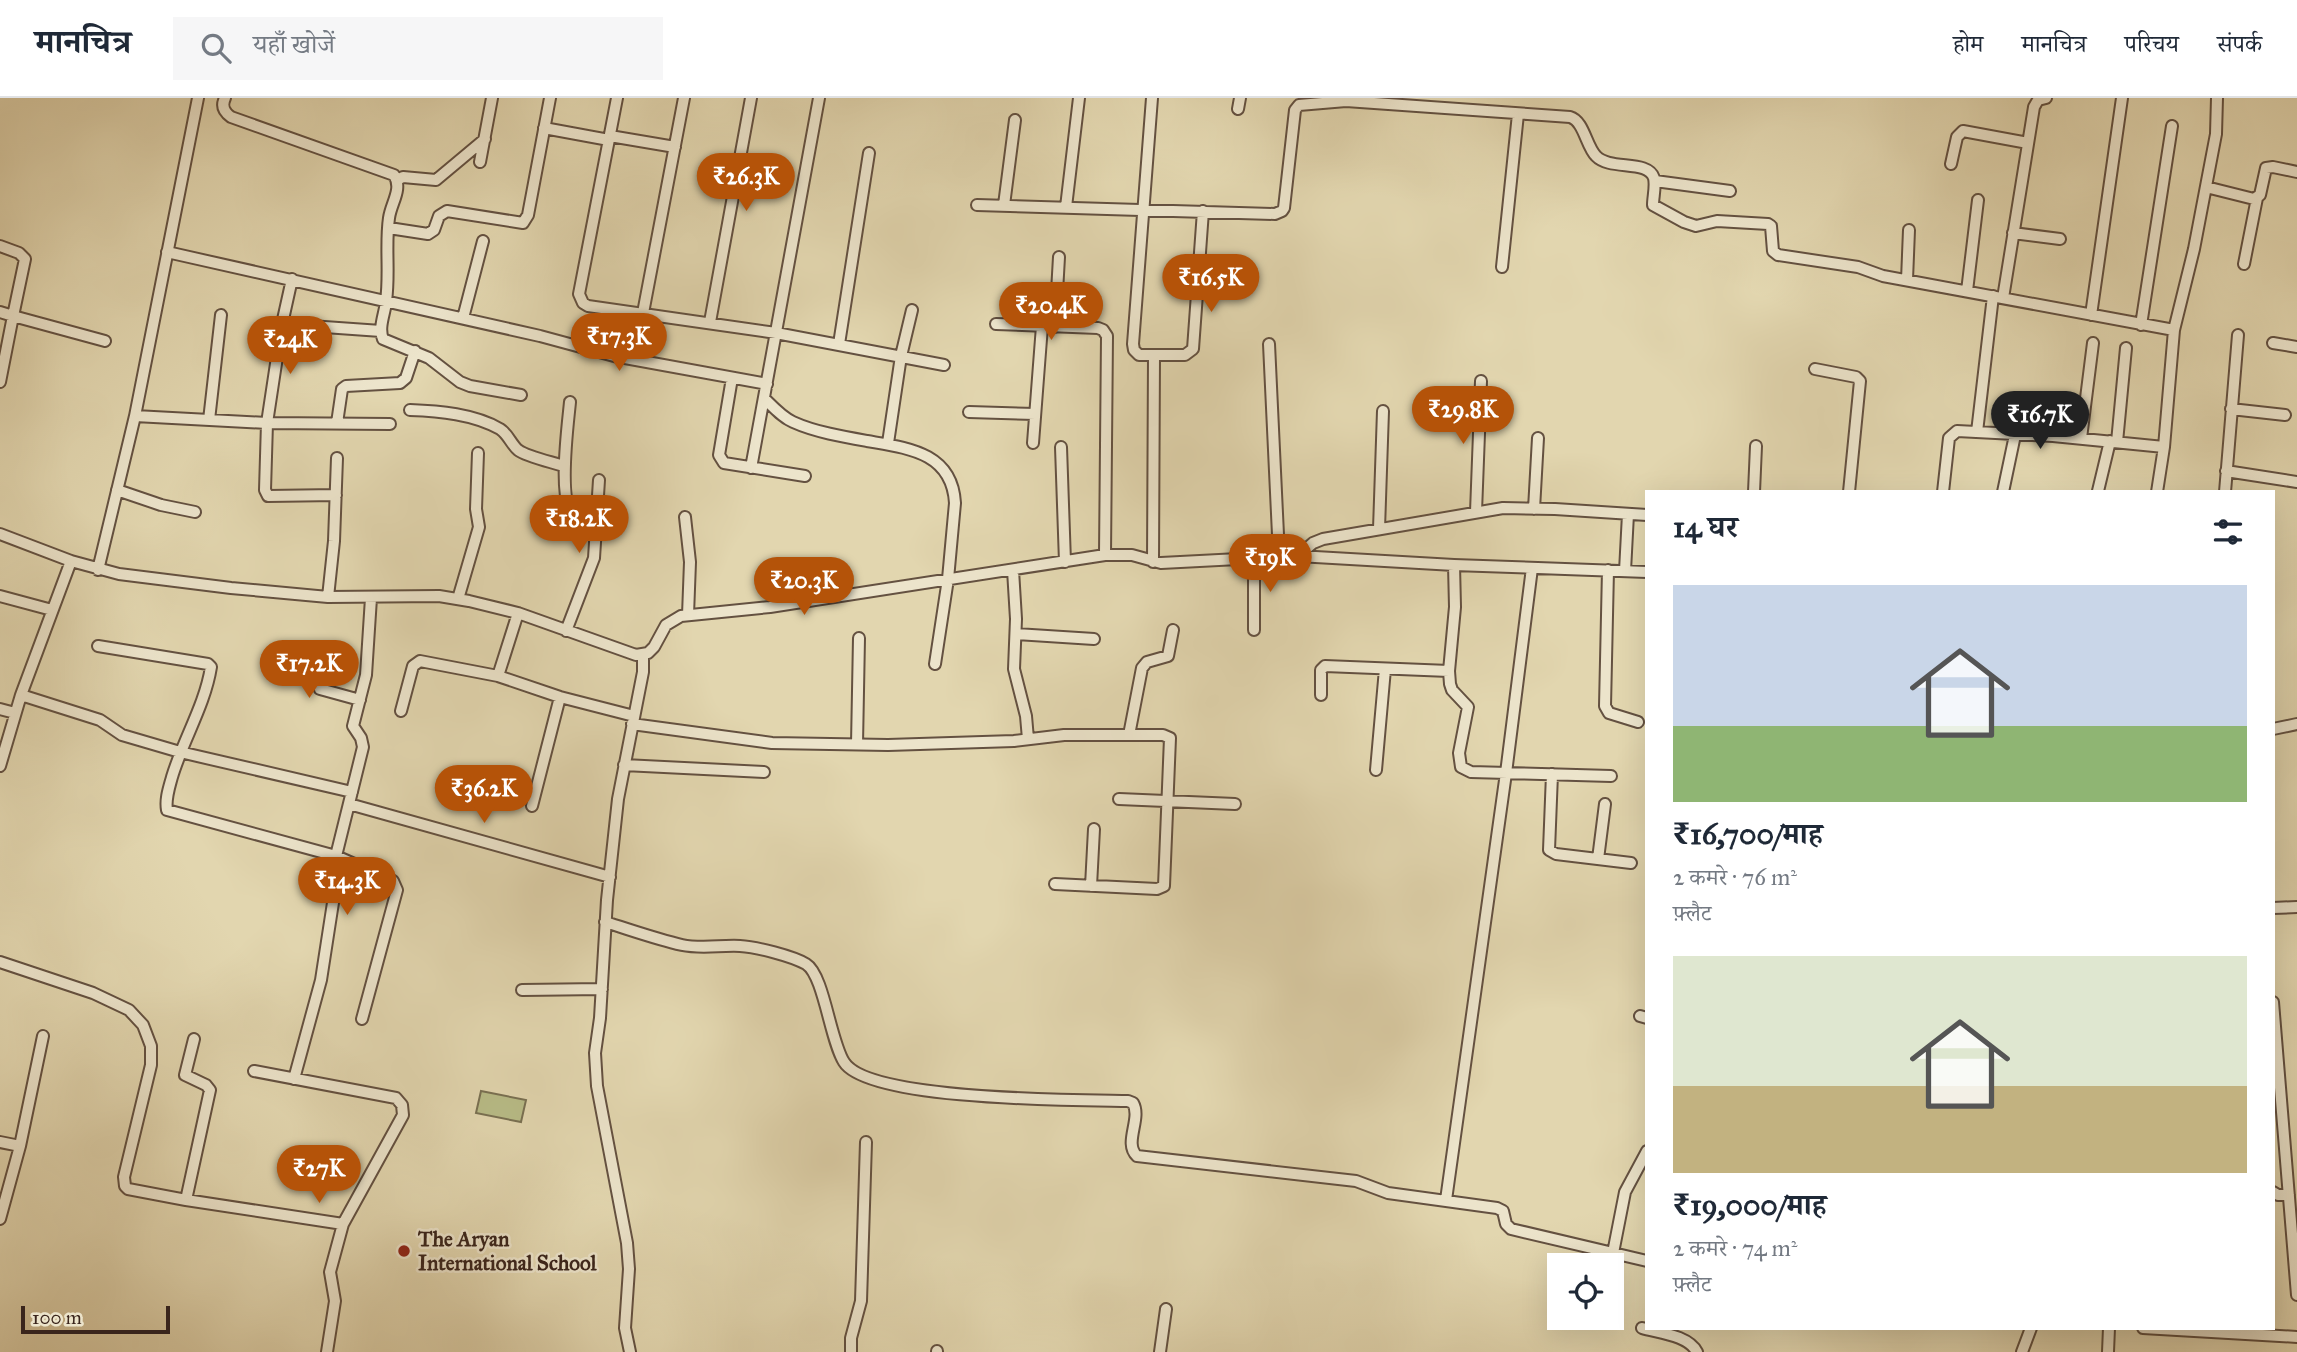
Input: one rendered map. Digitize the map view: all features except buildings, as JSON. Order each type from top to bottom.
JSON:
[{"type":"street","points":[[98,569],[135,415],[198,98]]},
{"type":"street","points":[[225,98],[223,109],[231,117],[394,175],[398,190],[389,216],[387,300],[381,336],[385,341],[429,358],[460,382],[521,396]]},
{"type":"street","points":[[480,162],[492,98]]},
{"type":"street","points":[[389,228],[428,234],[434,230],[439,216],[447,211],[523,223],[527,215],[550,98]]},
{"type":"street","points":[[617,98],[579,298],[588,306],[776,332],[944,365]]},
{"type":"street","points":[[614,356],[641,313],[684,98]]},
{"type":"street","points":[[710,322],[751,98]]},
{"type":"street","points":[[751,467],[819,98]]},
{"type":"street","points":[[1066,207],[1079,98]]},
{"type":"street","points":[[1153,98],[1134,350],[1139,355],[1185,355],[1193,349],[1203,211]]},
{"type":"street","points":[[1976,432],[2034,107],[2038,100],[2046,98]]},
{"type":"street","points":[[2091,315],[2122,98]]},
{"type":"street","points":[[2157,490],[2164,447],[2174,330],[2216,134],[2217,98]]},
{"type":"street","points":[[977,205],[1275,214],[1282,211],[1296,107],[1334,100],[1390,101],[1574,118],[1597,158],[1611,164],[1645,169],[1652,174],[1655,181],[1653,205],[1692,225],[1702,226],[1717,221],[1768,224],[1771,226],[1773,251],[1779,255],[1858,267],[1883,276],[2174,330]]},
{"type":"street","points":[[1502,267],[1518,114]]},
{"type":"street","points":[[1004,205],[1015,120]]},
{"type":"street","points":[[2141,325],[2172,126]]},
{"type":"street","points":[[544,128],[675,147]]},
{"type":"street","points":[[1951,164],[1957,137],[1963,131],[2028,143]]},
{"type":"street","points":[[397,180],[402,177],[436,180],[485,139]]},
{"type":"street","points":[[839,344],[869,153]]},
{"type":"street","points":[[2244,264],[2266,168],[2273,167],[2297,173]]},
{"type":"street","points":[[1655,181],[1730,191]]},
{"type":"street","points":[[2206,187],[2257,198]]},
{"type":"street","points":[[1967,291],[1978,200]]},
{"type":"street","points":[[1907,280],[1909,230]]},
{"type":"street","points":[[2013,233],[2060,239]]},
{"type":"street","points":[[463,318],[483,241]]},
{"type":"street","points":[[0,246],[19,253],[25,259],[0,382]]},
{"type":"street","points":[[167,251],[387,300],[614,356],[767,384]]},
{"type":"street","points":[[1055,327],[1059,257]]},
{"type":"street","points":[[292,279],[282,324],[267,423],[265,494],[336,495]]},
{"type":"street","points":[[888,443],[901,356],[912,310]]},
{"type":"street","points":[[0,312],[105,341]]},
{"type":"street","points":[[209,420],[221,315]]},
{"type":"street","points":[[282,324],[381,331]]},
{"type":"street","points":[[996,324],[1098,328],[1107,336],[1105,555]]},
{"type":"street","points":[[1033,443],[1042,326]]},
{"type":"street","points":[[2225,490],[2238,335]]},
{"type":"street","points":[[2273,343],[2297,348]]},
{"type":"street","points":[[1269,344],[1279,556]]},
{"type":"street","points":[[2081,438],[2093,344]]},
{"type":"street","points":[[2098,490],[2114,442],[2126,348]]},
{"type":"street","points":[[337,423],[342,389],[346,386],[400,383],[406,378],[415,351]]},
{"type":"street","points":[[1153,562],[1154,356]]},
{"type":"street","points":[[1815,369],[1856,377],[1860,381],[1850,490]]},
{"type":"street","points":[[732,378],[719,455],[724,463],[805,476]]},
{"type":"street","points":[[1476,512],[1481,381]]},
{"type":"street","points":[[764,398],[780,414],[803,426],[905,447],[933,460],[942,468],[954,493],[955,503],[948,579],[935,664]]},
{"type":"street","points":[[570,402],[564,466],[570,513],[598,521]]},
{"type":"street","points":[[2231,409],[2285,415]]},
{"type":"street","points":[[410,410],[463,416],[498,428],[519,451],[564,466]]},
{"type":"street","points":[[1379,529],[1383,411]]},
{"type":"street","points":[[969,412],[1035,414]]},
{"type":"street","points":[[135,415],[267,423],[390,424]]},
{"type":"street","points":[[1943,490],[1951,434],[1957,431],[2081,438],[2164,447]]},
{"type":"street","points":[[2003,490],[2015,435]]},
{"type":"street","points":[[1534,509],[1538,438]]},
{"type":"street","points":[[1754,490],[1756,446]]},
{"type":"street","points":[[1061,447],[1065,562]]},
{"type":"street","points":[[458,599],[479,527],[478,453]]},
{"type":"street","points":[[328,597],[337,458]]},
{"type":"street","points":[[2226,471],[2297,482]]},
{"type":"street","points":[[566,631],[592,566],[596,548],[599,480]]},
{"type":"street","points":[[117,490],[161,505],[195,512]]},
{"type":"street","points":[[1298,556],[1313,543],[1323,539],[1503,508],[1645,515]]},
{"type":"street","points":[[1625,571],[1628,514]]},
{"type":"street","points":[[685,517],[690,562],[688,615]]},
{"type":"street","points":[[0,534],[71,561],[119,575],[328,597],[428,596],[458,599],[518,613],[636,655],[643,655],[654,647],[672,619],[688,615],[771,607],[1105,555],[1132,555],[1153,562],[1298,556],[1645,572]]},
{"type":"street","points":[[1254,557],[1254,630]]},
{"type":"street","points":[[0,766],[20,695],[71,561]]},
{"type":"street","points":[[1454,565],[1455,607],[1449,671],[1452,690],[1468,708],[1459,753],[1461,767],[1471,772],[1611,776]]},
{"type":"street","points":[[1446,1200],[1532,568]]},
{"type":"street","points":[[1013,570],[1016,634],[1014,676],[1026,716],[1028,739]]},
{"type":"street","points":[[1608,570],[1605,706],[1609,713],[1638,722]]},
{"type":"street","points":[[0,596],[52,610]]},
{"type":"street","points":[[294,1079],[321,980],[339,864],[336,856],[363,747],[353,726],[366,675],[371,598]]},
{"type":"street","points":[[498,676],[518,613]]},
{"type":"street","points":[[1129,735],[1142,668],[1147,662],[1168,656],[1172,630]]},
{"type":"street","points":[[1016,634],[1094,639]]},
{"type":"street","points":[[857,744],[859,638]]},
{"type":"street","points":[[97,646],[210,665],[211,670],[200,703],[180,752],[166,801],[166,810],[336,856],[383,875],[396,885],[397,890],[362,1019]]},
{"type":"street","points":[[322,652],[320,689],[360,700]]},
{"type":"street","points":[[630,1352],[625,1319],[629,1269],[627,1242],[595,1073],[610,877],[624,765],[643,671],[643,655]]},
{"type":"street","points":[[401,711],[416,662],[426,661],[498,676],[633,720],[772,743],[960,743],[1064,735],[1163,735],[1170,738],[1164,886],[1157,889],[1055,884]]},
{"type":"street","points":[[1321,695],[1323,667],[1449,671]]},
{"type":"street","points":[[1376,770],[1385,668]]},
{"type":"street","points":[[20,695],[100,720],[122,736],[351,798],[610,877]]},
{"type":"street","points":[[532,806],[561,697]]},
{"type":"street","points":[[0,709],[15,713]]},
{"type":"street","points":[[2275,729],[2297,724]]},
{"type":"street","points":[[624,765],[764,772]]},
{"type":"street","points":[[1552,774],[1549,850],[1556,854],[1631,863]]},
{"type":"street","points":[[1119,799],[1235,804]]},
{"type":"street","points":[[1598,859],[1605,804]]},
{"type":"street","points":[[1091,886],[1094,829]]},
{"type":"street","points":[[2275,908],[2297,907]]},
{"type":"street","points":[[605,922],[681,944],[751,947],[803,962],[816,974],[842,1060],[853,1072],[873,1081],[918,1089],[1000,1097],[1133,1103],[1136,1109],[1131,1147],[1137,1156],[1356,1181],[1388,1193],[1500,1209],[1511,1229],[1612,1253],[1625,1192],[1645,1155]]},
{"type":"street","points":[[0,962],[93,993],[130,1010],[143,1025],[150,1046],[150,1065],[124,1182],[128,1189],[343,1224]]},
{"type":"street","points":[[522,990],[602,989]]},
{"type":"street","points":[[2275,1019],[2291,1154],[2289,1195],[2297,1295]]},
{"type":"street","points":[[0,1219],[43,1036]]},
{"type":"street","points":[[186,1200],[210,1090],[206,1085],[185,1075],[194,1039]]},
{"type":"street","points":[[254,1071],[396,1098],[402,1105],[403,1115],[343,1224],[330,1272],[335,1301],[327,1352]]},
{"type":"street","points":[[0,1142],[19,1146]]},
{"type":"street","points":[[851,1352],[851,1338],[861,1301],[866,1142]]},
{"type":"street","points":[[2275,1193],[2289,1195]]},
{"type":"street","points":[[1624,1256],[1645,1261]]},
{"type":"street","points":[[1160,1352],[1166,1309]]},
{"type":"street","points":[[1649,1330],[1686,1340],[1697,1352]]},
{"type":"street","points":[[2022,1352],[2030,1330]]},
{"type":"street","points":[[2108,1352],[2109,1330]]},
{"type":"street","points":[[2177,1330],[2297,1337]]},
{"type":"green space","points":[[481,1091],[526,1100],[521,1122],[476,1113]]},
{"type":"place","name":"The Aryan International School","points":[[404,1251]]}]
